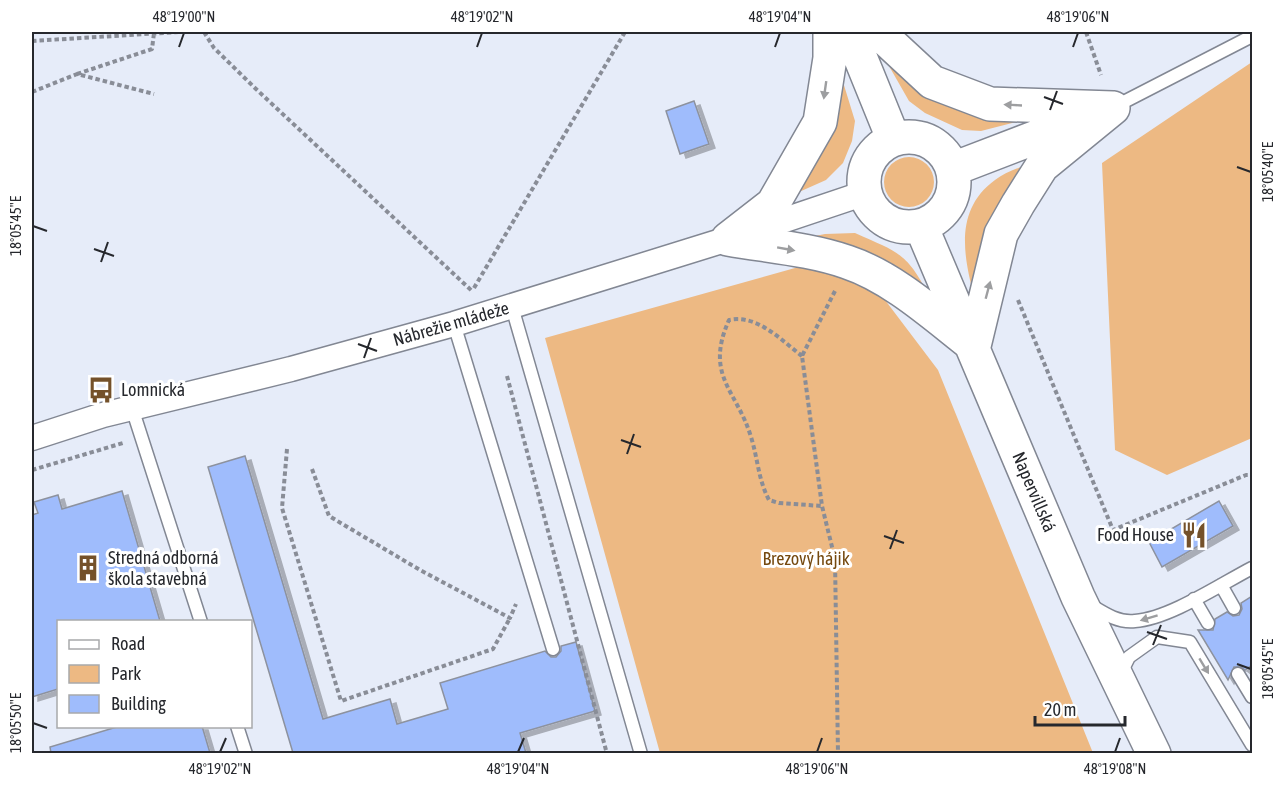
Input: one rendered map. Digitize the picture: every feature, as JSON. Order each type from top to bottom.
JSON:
[{"type":"street","points":[[728,239],[773,204],[820,122],[830,58],[830,32]]},
{"type":"street","points":[[850,32],[893,138]]},
{"type":"street","points":[[878,32],[932,82],[990,104],[1109,96]]},
{"type":"street","points":[[728,239],[847,262],[875,276],[924,307],[974,346],[1001,234],[1042,166],[1109,96]]},
{"type":"street","points":[[953,169],[1109,96]]},
{"type":"street","points":[[910,136],[937,145],[953,169],[955,187],[949,204],[937,218],[921,226],[908,228],[885,221],[875,213],[865,193],[864,180],[869,160],[875,152],[893,138],[910,136]]},
{"type":"street","name":"Nábrežie mládeže","points":[[32,438],[132,408],[512,307],[865,193]]},
{"type":"street","name":"Napervillská","points":[[921,226],[974,346],[1078,597],[1154,753]]},
{"type":"lane","points":[[1109,96],[1252,36]]},
{"type":"lane","points":[[512,307],[641,753]]},
{"type":"lane","points":[[454,324],[553,649]]},
{"type":"lane","points":[[132,408],[201,620]]},
{"type":"lane","points":[[1078,597],[1111,617],[1133,622],[1149,619],[1251,572]]},
{"type":"lane","points":[[1221,585],[1234,608]]},
{"type":"lane","points":[[1194,599],[1208,623]]},
{"type":"lane","points":[[1118,680],[1129,657],[1156,637],[1190,642],[1252,745]]},
{"type":"lane","points":[[1238,674],[1252,698]]},
{"type":"lane","points":[[238,728],[246,753]]},
{"type":"path","points":[[32,41],[178,32]]},
{"type":"path","points":[[204,32],[214,48],[256,89],[472,291],[484,315]]},
{"type":"path","points":[[472,291],[625,32]]},
{"type":"path","points":[[1086,32],[1109,96]]},
{"type":"path","points":[[32,92],[76,74],[152,49],[154,33]]},
{"type":"path","points":[[76,74],[154,94]]},
{"type":"path","points":[[826,307],[802,356],[822,506],[835,559],[838,753]]},
{"type":"path","points":[[802,356],[759,324],[741,317],[729,320],[723,332],[718,360],[732,398],[751,436],[760,483],[769,500],[779,503],[822,506]]},
{"type":"path","points":[[1029,328],[1113,530],[1246,475],[1252,475]]},
{"type":"path","points":[[506,373],[607,753]]},
{"type":"path","points":[[32,470],[141,438]]},
{"type":"path","points":[[287,449],[282,508],[341,701],[493,649],[530,574]]},
{"type":"path","points":[[312,469],[329,516],[420,570],[510,618]]},
{"type":"green space","points":[[1252,62],[1252,438],[1167,475],[1115,450],[1102,163]]},
{"type":"green space","points":[[892,63],[1036,117],[981,131],[962,130],[925,113],[909,101],[889,66]]},
{"type":"green space","points":[[843,82],[855,121],[852,141],[843,163],[826,180],[790,196]]},
{"type":"green space","points":[[904,157],[914,157],[927,164],[934,177],[934,187],[927,200],[914,207],[904,207],[895,203],[888,196],[884,187],[884,177],[888,168],[895,161]]},
{"type":"green space","points":[[1032,162],[977,307],[966,256],[965,239],[972,207],[981,193],[995,180]]},
{"type":"green space","name":"Brezový hájik","points":[[855,233],[900,255],[914,270],[929,296],[851,255],[938,370],[1093,753],[660,753],[545,338],[845,254],[800,239],[825,234]]},
{"type":"building","points":[[694,101],[709,144],[680,154],[666,111]]},
{"type":"building","points":[[245,456],[323,719],[390,699],[397,724],[448,709],[440,683],[545,651],[551,657],[556,657],[561,651],[561,646],[576,642],[595,711],[520,733],[526,753],[293,753],[208,467]]},
{"type":"building","name":"Stredná odborná škola stavebná","points":[[122,491],[160,620],[57,620],[57,689],[32,697],[32,515],[38,513],[34,502],[58,495],[62,509]]},
{"type":"building","points":[[1219,501],[1233,526],[1162,567],[1149,542]]},
{"type":"building","points":[[1252,596],[1252,665],[1245,670],[1241,667],[1234,667],[1228,680],[1198,630],[1213,630],[1215,619],[1227,612],[1233,616],[1239,615],[1242,609],[1241,603]]},
{"type":"building","points":[[113,728],[203,728],[210,753],[51,753],[50,747]]},
{"type":"place","name":"Lomnická","points":[[101,390]]},
{"type":"place","name":"Food House","points":[[1194,535]]},
{"type":"place","name":"Stredná odborná škola stavebná","points":[[88,568]]}]
